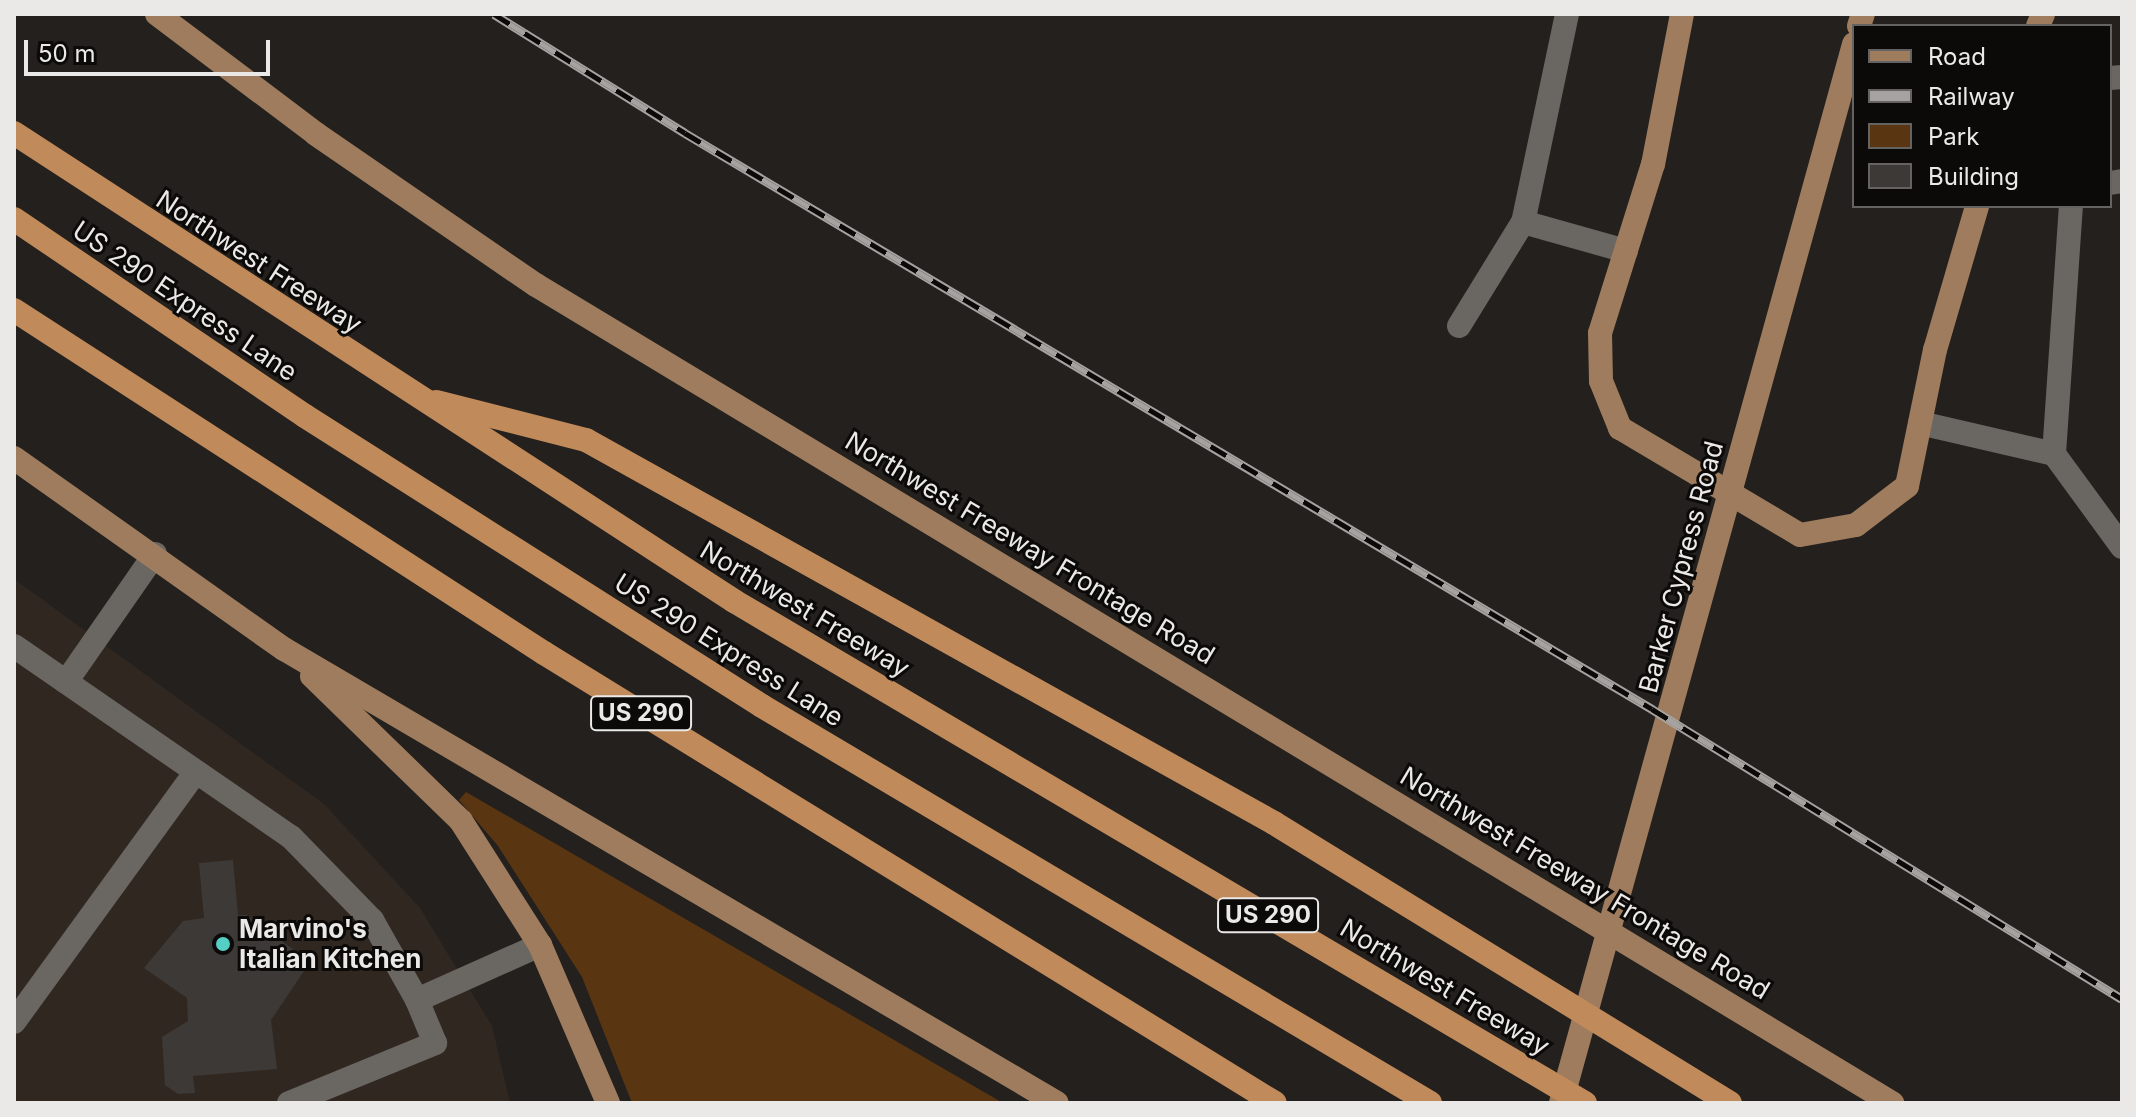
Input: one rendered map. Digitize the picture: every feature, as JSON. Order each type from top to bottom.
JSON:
[{"type":"highway","name":"Northwest Freeway","points":[[14,133],[413,396],[734,601],[1585,1103]]},
{"type":"highway","name":"US 290 Express Lane","points":[[14,219],[305,416],[762,706],[1430,1103]]},
{"type":"highway","name":"US 290","points":[[14,310],[571,670],[1275,1103]]},
{"type":"highway","points":[[413,396],[586,440],[1274,823],[1730,1103]]},
{"type":"main road","name":"Northwest Freeway Frontage Road","points":[[157,14],[316,134],[536,285],[1612,930],[1892,1103]]},
{"type":"main road","points":[[1682,14],[1653,164],[1600,333],[1601,381],[1620,428],[1800,535],[1856,525],[1907,486],[1920,423],[1976,208]]},
{"type":"main road","name":"Barker Cypress Road","points":[[1561,1103],[1630,865],[1852,51]]},
{"type":"main road","points":[[14,458],[155,554],[284,649],[1057,1103]]},
{"type":"main road","points":[[284,649],[461,821],[540,945],[608,1103]]},
{"type":"street","points":[[1459,326],[1523,222],[1567,14]]},
{"type":"street","points":[[2071,208],[2054,454],[2122,547]]},
{"type":"street","points":[[1523,222],[1626,251]]},
{"type":"street","points":[[1920,423],[2054,454]]},
{"type":"street","points":[[66,682],[155,554]]},
{"type":"street","points":[[14,646],[194,774],[291,837],[372,920],[417,1000],[435,1043],[289,1103]]},
{"type":"street","points":[[14,1022],[194,774]]},
{"type":"street","points":[[417,1000],[540,945]]},
{"type":"shaded area","points":[[14,579],[324,804],[420,908],[492,1026],[510,1103],[14,1103]]},
{"type":"green space","points":[[466,792],[1003,1103],[632,1103],[582,977],[498,846],[459,800]]},
{"type":"building","points":[[233,860],[238,915],[247,915],[310,962],[271,1020],[277,1069],[193,1076],[195,1093],[178,1094],[165,1085],[162,1037],[188,1021],[187,998],[144,968],[183,921],[204,918],[199,863]]},
{"type":"railway","points":[[494,14],[685,133],[1652,709],[2122,999]]},
{"type":"place","name":"Marvino's Italian Kitchen","points":[[223,944]]}]
